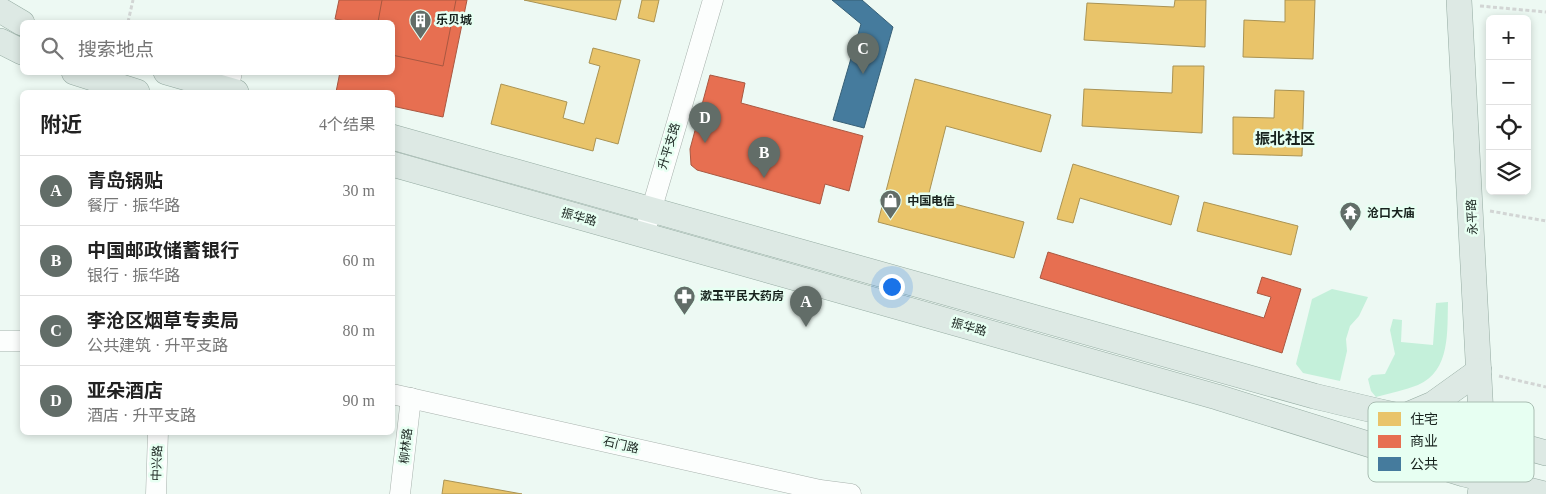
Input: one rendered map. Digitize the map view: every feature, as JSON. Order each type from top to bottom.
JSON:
[{"type":"main road","name":"永平路","points":[[1459,2],[1480,402]]},
{"type":"main road","points":[[0,10],[20,22]]},
{"type":"main road","points":[[0,41],[20,51]]},
{"type":"main road","points":[[83,75],[131,90]]},
{"type":"main road","points":[[181,75],[232,85]]},
{"type":"main road","name":"振华路","points":[[395,138],[1304,394],[1368,410]]},
{"type":"main road","name":"振华路","points":[[395,165],[1217,397],[1368,449]]},
{"type":"main road","points":[[1436,402],[1479,371]]},
{"type":"main road","name":"振华路","points":[[1472,485],[1544,494]]},
{"type":"street","name":"升平支路","points":[[644,235],[713,0]]},
{"type":"street","points":[[0,341],[20,341]]},
{"type":"street","name":"柳林路","points":[[400,494],[402,396]]},
{"type":"street","name":"石门路","points":[[402,396],[810,488],[851,494]]},
{"type":"street","name":"中兴路","points":[[156,494],[158,435]]},
{"type":"path","points":[[128,20],[133,0]]},
{"type":"path","points":[[1459,2],[1546,12]]},
{"type":"path","points":[[1471,208],[1546,221]]},
{"type":"path","points":[[1479,371],[1546,387]]},
{"type":"green space","points":[[1332,289],[1368,297],[1359,316],[1350,326],[1346,339],[1347,351],[1340,381],[1303,373],[1296,364],[1312,299]]},
{"type":"green space","points":[[1448,302],[1445,349],[1442,360],[1436,370],[1429,379],[1418,385],[1376,397],[1371,391],[1368,379],[1372,375],[1385,374],[1395,354],[1390,330],[1393,319],[1402,320],[1401,342],[1433,345],[1436,303]]},
{"type":"building: 住宅","points":[[524,0],[621,0],[616,20]]},
{"type":"building: 住宅","points":[[642,0],[659,0],[654,22],[638,18]]},
{"type":"building: 住宅","points":[[1175,0],[1206,0],[1205,47],[1084,40],[1087,3],[1174,7]]},
{"type":"building: 住宅","points":[[1285,0],[1315,0],[1313,59],[1243,57],[1244,20],[1285,22]]},
{"type":"building: 住宅","points":[[593,48],[640,60],[618,144],[596,138],[593,151],[491,124],[501,84],[567,102],[563,118],[584,124],[600,66],[589,63]]},
{"type":"building: 住宅","points":[[1173,66],[1204,66],[1202,133],[1082,126],[1084,89],[1172,93]]},
{"type":"building: 住宅","points":[[915,79],[1051,115],[1041,152],[946,126],[928,197],[1024,222],[1014,258],[878,222]]},
{"type":"building: 住宅","points":[[1275,90],[1304,91],[1302,156],[1233,154],[1233,117],[1274,118]]},
{"type":"building: 住宅","points":[[1073,164],[1179,196],[1171,225],[1080,198],[1073,223],[1057,219]]},
{"type":"building: 住宅","points":[[1204,202],[1298,226],[1291,255],[1197,231]]},
{"type":"building: 住宅","points":[[444,480],[522,494],[442,494]]},
{"type":"building: 商业","points":[[339,0],[467,0],[443,117],[395,107],[395,90],[336,90],[339,75],[395,75],[395,20],[335,19]]},
{"type":"building: 商业","name":"乐贝城","points":[[382,0],[456,0],[443,66],[395,56],[395,20],[378,20]]},
{"type":"building: 商业","points":[[710,75],[745,83],[741,103],[863,136],[849,191],[825,184],[820,204],[697,170],[691,165],[690,149]]},
{"type":"building: 商业","points":[[1048,252],[1264,318],[1271,297],[1257,293],[1262,277],[1301,289],[1282,353],[1040,278]]},
{"type":"building: 公共","points":[[832,0],[862,0],[893,27],[864,128],[833,120],[861,24]]},
{"type":"place","name":"乐贝城","points":[[420,39]]},
{"type":"place","name":"李沧区烟草专卖局","points":[[863,74]]},
{"type":"place","name":"亚朵酒店","points":[[705,143]]},
{"type":"place","name":"中国邮政储蓄银行","points":[[764,178]]},
{"type":"place","name":"中国电信","points":[[891,220]]},
{"type":"place","name":"沧口大庙","points":[[1351,232]]},
{"type":"place","name":"漱玉平民大药房","points":[[684,315]]},
{"type":"place","name":"青岛锅贴","points":[[806,327]]},
{"type":"district","name":"振北社区","points":[[1285,139]]}]
